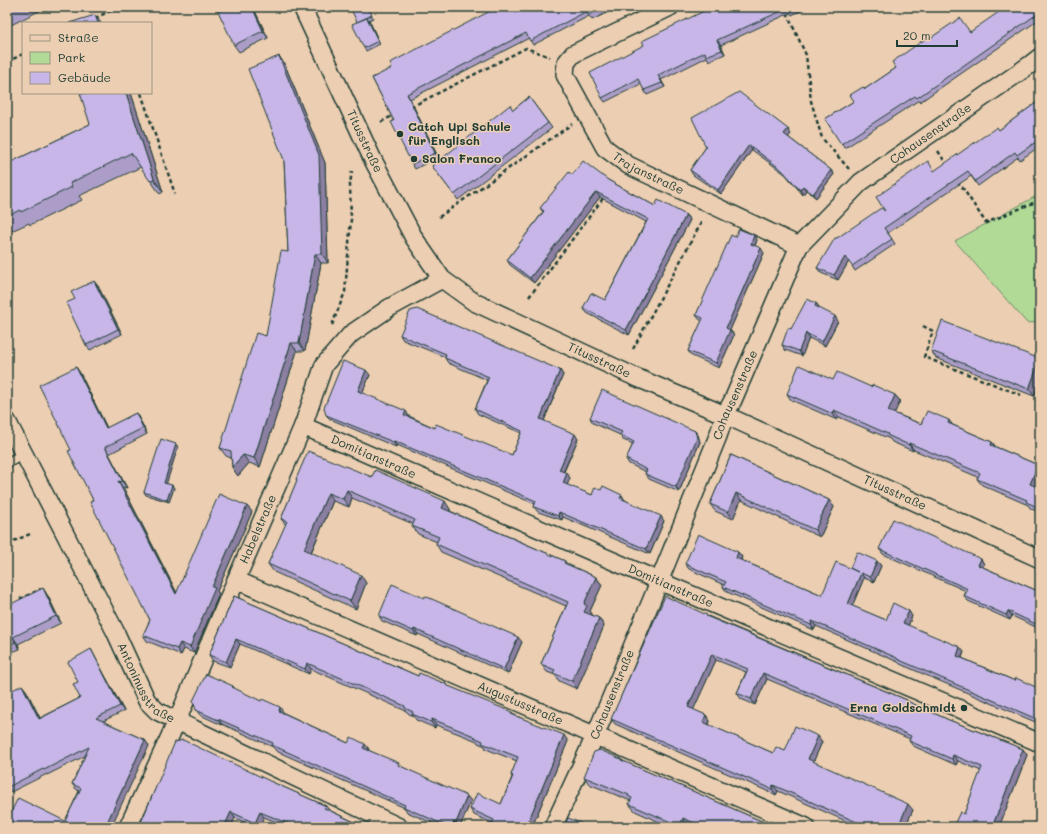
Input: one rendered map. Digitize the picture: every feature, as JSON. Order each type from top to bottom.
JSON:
[{"type":"street","name":"Titusstraße","points":[[302,7],[372,160],[414,238],[442,279],[474,302],[633,376],[725,415],[1040,559]]},
{"type":"street","name":"Trajanstraße","points":[[670,7],[573,54],[566,63],[565,75],[606,148],[628,165],[799,246]]},
{"type":"street","name":"Cohausenstraße","points":[[553,827],[595,736],[718,436],[725,415],[734,400],[799,246],[861,182],[1040,57]]},
{"type":"street","name":"Habelstraße","points":[[128,827],[177,721],[303,426],[324,365],[351,334],[389,308],[442,279]]},
{"type":"street","name":"Antoninusstraße","points":[[7,421],[114,631],[147,701],[157,711],[399,827]]},
{"type":"street","name":"Domitianstraße","points":[[303,426],[659,581],[1040,743]]},
{"type":"street","name":"Augustusstraße","points":[[236,580],[806,827]]},
{"type":"lane","points":[[7,463],[24,454]]},
{"type":"path","points":[[92,20],[112,10],[111,7]]},
{"type":"path","points":[[784,7],[806,55],[811,102],[822,138],[850,170]]},
{"type":"path","points":[[409,108],[526,48],[554,58]]},
{"type":"path","points":[[7,62],[22,54]]},
{"type":"path","points":[[141,94],[175,194]]},
{"type":"path","points":[[381,122],[395,115]]},
{"type":"path","points":[[439,217],[577,120]]},
{"type":"path","points":[[936,149],[949,168]]},
{"type":"path","points":[[331,329],[346,292],[351,219],[350,184],[352,171]]},
{"type":"path","points":[[957,180],[986,223],[1040,200]]},
{"type":"path","points":[[529,297],[607,193]]},
{"type":"path","points":[[633,349],[702,220]]},
{"type":"path","points":[[923,326],[933,331],[924,357],[1021,395]]},
{"type":"path","points":[[7,544],[30,534]]},
{"type":"path","points":[[14,603],[41,589]]},
{"type":"green space","points":[[1040,194],[1040,322],[1027,323],[955,241]]},
{"type":"building","points":[[216,7],[252,7],[263,31],[234,45]]},
{"type":"building","points":[[350,7],[368,7],[372,15],[357,22]]},
{"type":"building","points":[[498,7],[513,7],[516,12],[527,7],[606,7],[588,15],[587,11],[530,41],[526,33],[407,94],[435,153],[412,164],[391,122],[394,121],[372,78],[392,68],[390,63]]},
{"type":"building","points":[[710,7],[796,7],[789,10],[788,8],[717,40],[722,50],[706,56],[705,52],[658,75],[662,83],[644,90],[638,79],[602,98],[590,73],[644,45],[642,41]]},
{"type":"building","points":[[1006,7],[1040,7],[1040,12],[917,98],[915,96],[841,144],[825,119],[854,101],[850,95],[863,87],[865,89],[896,68],[892,62],[928,37],[929,39],[960,18],[970,32]]},
{"type":"building","points":[[95,15],[98,22],[72,22]]},
{"type":"building","points":[[367,18],[378,41],[364,48],[352,24]]},
{"type":"building","points":[[279,56],[319,155],[322,254],[315,254],[299,343],[291,343],[254,458],[243,455],[232,467],[231,451],[220,448],[256,333],[266,336],[281,251],[288,252],[284,160],[248,69]]},
{"type":"building","points":[[739,92],[788,129],[784,134],[831,170],[813,194],[803,186],[800,190],[782,170],[749,145],[718,190],[690,170],[706,147],[692,118]]},
{"type":"building","points":[[80,94],[126,94],[154,179],[150,181],[131,153],[70,183],[72,187],[21,212],[20,210],[7,216],[7,164],[90,124]]},
{"type":"building","points":[[529,97],[548,123],[454,195],[432,166],[510,105],[513,110]]},
{"type":"building","points":[[1040,100],[1040,139],[1017,155],[1015,152],[975,181],[968,171],[884,228],[892,239],[852,266],[845,257],[834,275],[817,268],[835,238],[881,208],[885,211],[876,197],[928,161],[934,171],[997,127],[999,130]]},
{"type":"building","points":[[583,161],[608,180],[655,206],[658,200],[686,215],[626,330],[583,308],[591,293],[605,300],[648,219],[596,192],[530,278],[507,260],[544,211],[540,208],[569,172],[572,175]]},
{"type":"building","points":[[739,229],[754,235],[751,244],[761,248],[726,328],[730,330],[716,363],[688,351],[703,318],[696,315],[731,235],[735,237]]},
{"type":"building","points":[[94,281],[118,329],[86,345],[66,303],[75,299],[71,292]]},
{"type":"building","points":[[807,299],[816,303],[815,306],[835,316],[822,342],[806,333],[799,351],[782,345],[788,328],[791,329]]},
{"type":"building","points":[[417,309],[560,370],[540,419],[575,434],[559,470],[567,473],[563,483],[592,495],[595,487],[601,490],[603,486],[622,495],[620,498],[661,516],[646,549],[559,512],[558,516],[534,507],[536,501],[394,441],[393,442],[326,415],[324,408],[343,361],[366,370],[358,391],[406,411],[404,415],[435,428],[436,424],[512,455],[522,431],[475,409],[489,377],[445,358],[446,354],[400,335],[410,311]]},
{"type":"building","points":[[942,321],[1040,359],[1029,389],[931,351]]},
{"type":"building","points":[[799,365],[833,380],[837,372],[871,387],[873,385],[895,395],[888,411],[921,424],[927,411],[949,420],[948,423],[992,442],[991,445],[1038,465],[1030,484],[1040,488],[1040,508],[1026,502],[1027,500],[977,479],[980,473],[909,443],[909,445],[834,410],[833,414],[787,394]]},
{"type":"building","points":[[76,367],[106,428],[136,413],[143,428],[105,447],[123,482],[118,481],[176,594],[219,494],[247,506],[212,587],[215,588],[190,647],[180,643],[177,649],[143,635],[150,620],[90,502],[93,500],[68,451],[71,450],[39,385]]},
{"type":"building","points":[[602,390],[695,431],[697,438],[676,487],[645,474],[647,470],[626,459],[634,442],[620,435],[622,432],[590,418]]},
{"type":"building","points":[[161,439],[176,444],[164,483],[172,485],[167,500],[144,492]]},
{"type":"building","points":[[308,451],[372,477],[375,470],[445,501],[442,508],[565,561],[564,563],[596,577],[584,604],[587,606],[584,612],[599,618],[572,681],[553,673],[555,670],[541,664],[568,602],[436,544],[439,537],[412,526],[415,520],[347,490],[343,499],[328,493],[304,549],[361,575],[350,601],[268,564],[287,521],[281,519]]},
{"type":"building","points":[[731,455],[829,500],[815,530],[736,493],[728,512],[710,504]]},
{"type":"building","points":[[893,519],[981,559],[978,565],[1040,592],[1040,626],[1008,611],[1006,615],[964,596],[968,589],[879,549]]},
{"type":"building","points":[[698,534],[738,552],[736,558],[822,595],[836,562],[858,572],[850,568],[857,552],[877,561],[870,577],[861,573],[848,604],[886,620],[893,603],[909,611],[903,623],[960,647],[957,656],[1015,681],[1016,678],[1040,689],[1039,720],[812,621],[811,625],[723,587],[726,582],[685,564]]},
{"type":"building","points":[[392,584],[424,598],[425,596],[518,637],[504,669],[414,629],[413,631],[379,616]]},
{"type":"building","points":[[43,588],[56,616],[13,637],[15,642],[7,645],[7,606]]},
{"type":"building","points":[[234,596],[418,676],[419,673],[512,712],[511,714],[564,735],[526,827],[491,827],[494,820],[470,809],[477,793],[501,804],[513,776],[511,775],[518,757],[482,743],[483,741],[474,736],[432,719],[431,722],[412,714],[413,712],[405,708],[405,706],[307,663],[305,669],[236,639],[226,662],[209,655]]},
{"type":"building","points":[[665,596],[707,615],[706,616],[907,700],[949,720],[1023,749],[992,827],[953,827],[960,812],[964,814],[982,767],[953,755],[952,759],[909,741],[911,736],[763,673],[751,699],[737,693],[748,669],[712,654],[688,707],[706,715],[703,722],[773,753],[776,747],[785,751],[795,726],[818,736],[808,759],[908,804],[898,827],[868,827],[773,785],[772,789],[611,719]]},
{"type":"building","points":[[1040,640],[1040,655],[1034,652]]},
{"type":"building","points":[[91,649],[120,706],[96,718],[145,740],[105,827],[7,827],[7,820],[18,798],[65,821],[81,788],[72,784],[89,747],[8,787],[7,693],[22,685],[39,719],[80,698],[73,684],[78,682],[68,662]]},
{"type":"building","points":[[206,674],[261,701],[262,699],[280,707],[279,711],[348,743],[351,737],[365,744],[363,748],[399,763],[398,765],[467,796],[456,823],[454,822],[451,827],[449,827],[404,807],[405,805],[272,745],[273,743],[196,710],[193,701]]},
{"type":"building","points":[[183,740],[326,806],[324,808],[365,827],[297,827],[260,812],[255,823],[231,812],[224,827],[139,827],[175,742]]},
{"type":"building","points":[[600,750],[775,827],[703,827],[683,818],[680,826],[629,804],[632,798],[628,796],[629,795],[584,777],[594,752]]},
{"type":"building","points":[[568,818],[590,827],[564,827]]},
{"type":"place","name":"Catch Up! Schule für Englisch","points":[[400,134]]},
{"type":"place","name":"Salon Franco","points":[[414,159]]},
{"type":"place","name":"Erna Goldschmidt","points":[[964,708]]}]
